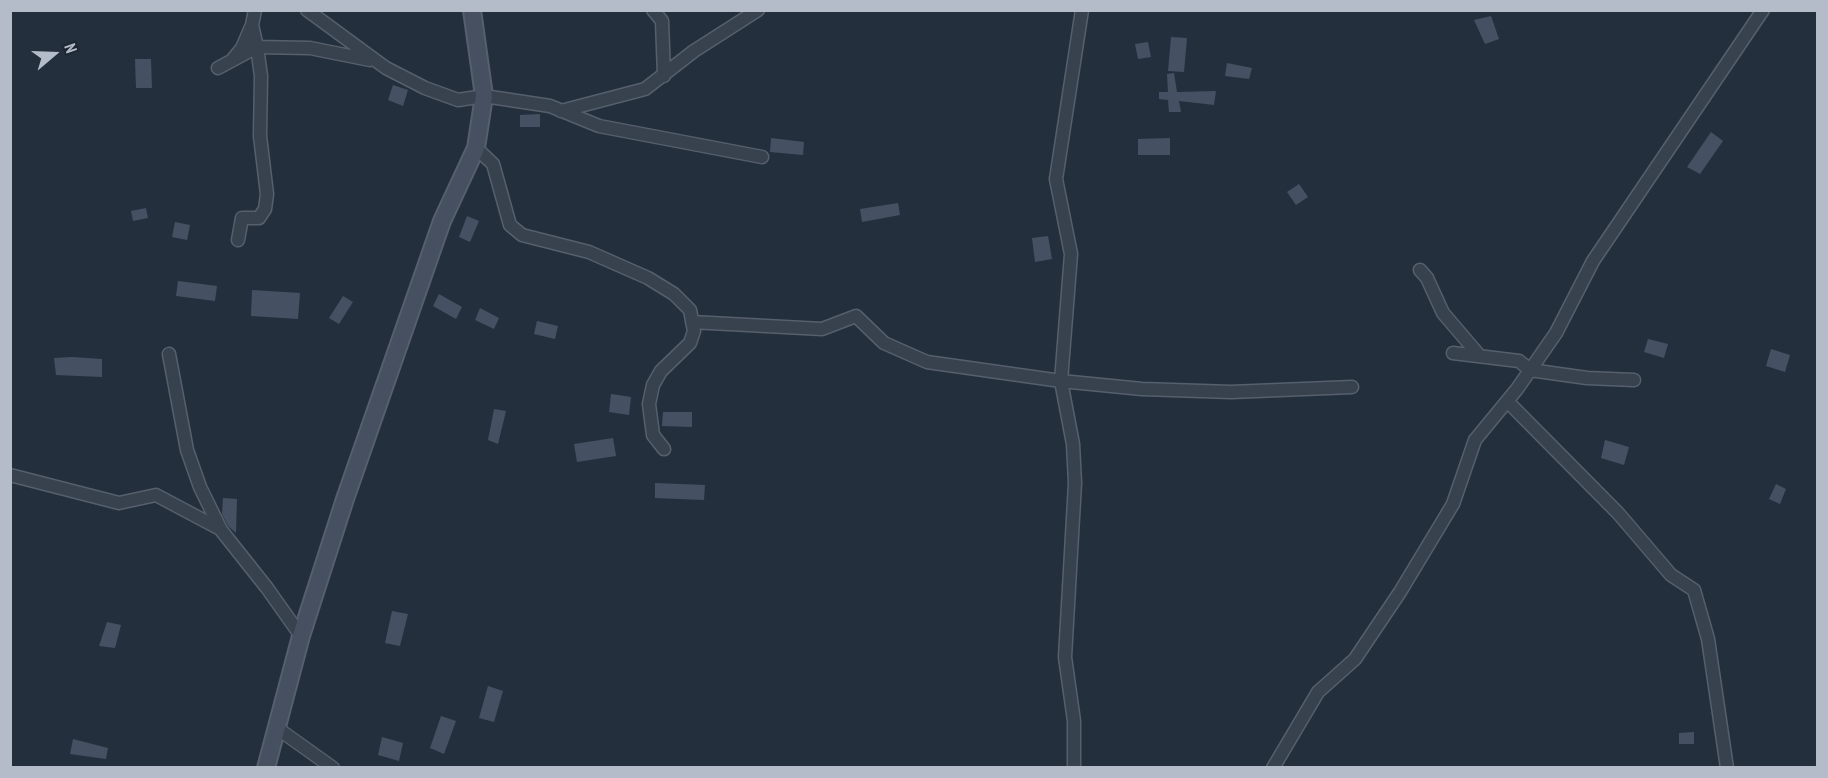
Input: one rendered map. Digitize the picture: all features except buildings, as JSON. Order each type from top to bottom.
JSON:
[{"type":"main road","points":[[266,768],[301,636],[345,499],[442,221],[476,148],[484,96],[472,10]]},
{"type":"street","points":[[233,59],[242,48],[252,25],[255,10]]},
{"type":"street","points":[[307,10],[374,60],[425,88],[458,100],[484,96],[549,106],[599,126],[762,157]]},
{"type":"street","points":[[653,10],[662,21],[664,76]]},
{"type":"street","points":[[561,111],[645,89],[694,51],[758,10]]},
{"type":"street","points":[[1074,768],[1074,721],[1065,657],[1075,483],[1073,444],[1061,381],[1071,254],[1056,179],[1082,10]]},
{"type":"street","points":[[1273,768],[1318,692],[1355,659],[1400,592],[1453,504],[1475,440],[1507,401],[1556,333],[1593,261],[1630,203],[1704,100],[1763,10]]},
{"type":"street","points":[[238,240],[242,218],[259,218],[265,209],[267,194],[260,136],[261,69],[252,25]]},
{"type":"street","points":[[218,68],[257,47],[310,48],[374,60]]},
{"type":"street","points":[[261,69],[273,54],[287,48]]},
{"type":"street","points":[[476,148],[492,164],[510,225],[522,235],[589,252],[648,278],[674,294],[690,310],[694,331],[690,343],[661,371],[653,385],[649,404],[649,423],[653,435],[664,449]]},
{"type":"street","points":[[1420,270],[1427,278],[1443,313],[1478,354]]},
{"type":"street","points":[[692,322],[822,329],[856,316],[884,343],[927,362],[1061,381],[1142,389],[1231,392],[1352,387]]},
{"type":"street","points":[[1453,353],[1478,354],[1519,361],[1530,370],[1587,378],[1634,380]]},
{"type":"street","points":[[169,354],[187,450],[200,487],[221,530],[301,636]]},
{"type":"street","points":[[1507,401],[1618,513],[1671,575],[1694,590],[1708,639],[1727,768]]},
{"type":"street","points":[[10,475],[119,503],[156,495],[221,530]]},
{"type":"street","points":[[277,728],[333,768]]}]
